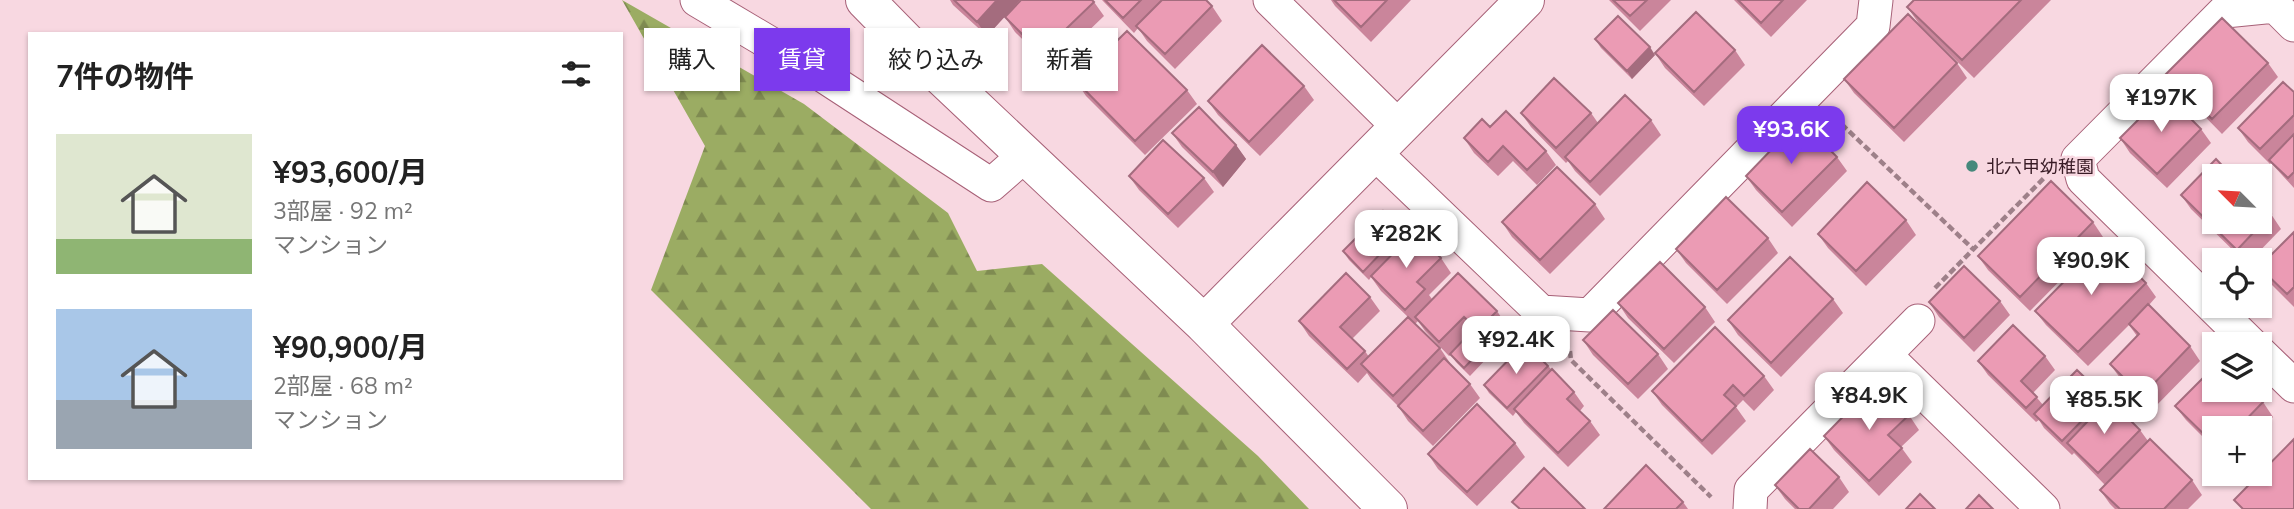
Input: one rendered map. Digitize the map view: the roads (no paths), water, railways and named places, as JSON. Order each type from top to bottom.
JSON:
[{"type":"street","points":[[697,0],[810,66],[991,185],[1025,155]]},
{"type":"street","points":[[865,0],[1205,324],[1388,509]]},
{"type":"street","points":[[1270,0],[1387,140],[1541,312],[1590,315],[1873,26],[1876,0]]},
{"type":"street","points":[[1205,324],[1525,0]]},
{"type":"street","points":[[2239,332],[2083,179],[2078,159],[2225,11],[2275,6],[2294,25]]},
{"type":"street","points":[[1734,507],[1918,321]]},
{"type":"street","points":[[1885,355],[2043,509]]},
{"type":"street","points":[[2272,365],[2294,386]]},
{"type":"place","name":"北六甲幼稚園","points":[[1972,166]]}]
